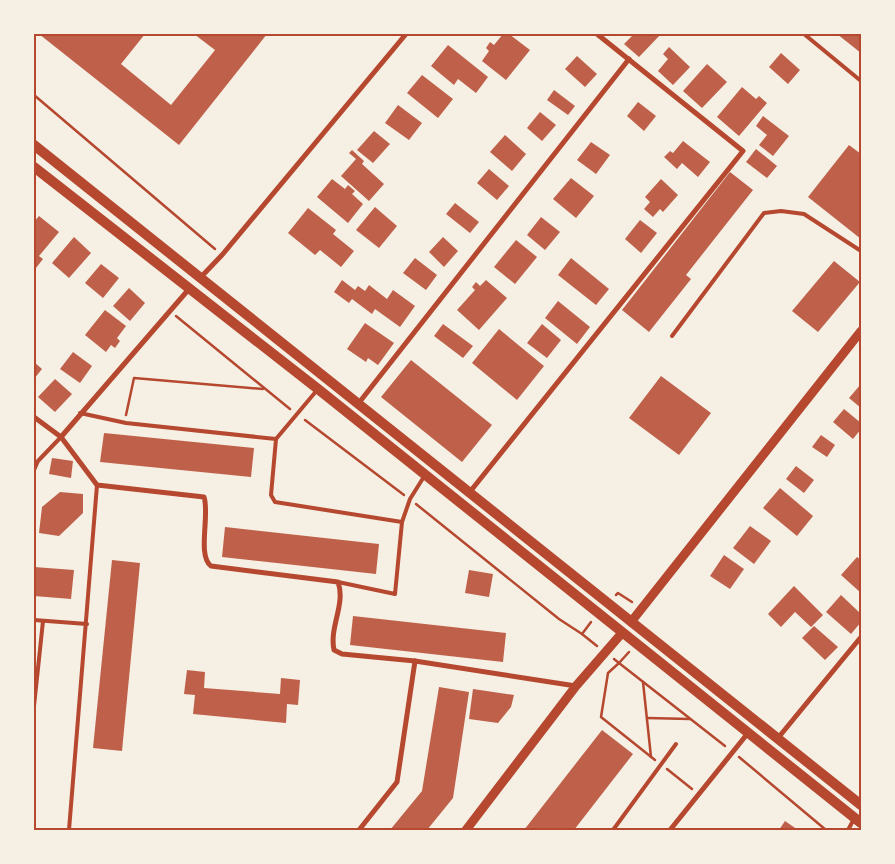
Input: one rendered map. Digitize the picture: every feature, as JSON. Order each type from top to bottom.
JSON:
[{"type":"main road","points":[[34,145],[199,279],[861,805]]},
{"type":"main road","points":[[34,167],[318,389],[858,821]]},
{"type":"main road","points":[[189,288],[199,279]]},
{"type":"main road","points":[[622,633],[630,622]]},
{"type":"street","points":[[199,279],[222,255],[406,34]]},
{"type":"street","points":[[469,493],[743,151],[597,34]]},
{"type":"street","points":[[358,405],[629,59]]},
{"type":"street","points":[[61,436],[189,288]]},
{"type":"street","points":[[630,622],[861,331]]},
{"type":"street","points":[[34,417],[61,436],[97,485],[204,497],[207,505],[204,557],[211,566],[338,582],[341,592],[332,640],[334,650],[342,654],[415,661],[576,686]]},
{"type":"street","points":[[466,830],[576,686],[622,633]]},
{"type":"street","points":[[778,738],[861,637]]},
{"type":"street","points":[[360,830],[397,782],[415,661]]},
{"type":"street","points":[[670,830],[748,733]]},
{"type":"lane","points":[[804,34],[861,81]]},
{"type":"lane","points":[[672,336],[764,214],[781,211],[804,214],[861,252]]},
{"type":"lane","points":[[318,389],[276,439],[271,495],[275,502],[402,522]]},
{"type":"lane","points":[[80,413],[126,423],[276,439]]},
{"type":"lane","points":[[34,470],[38,460],[61,436]]},
{"type":"lane","points":[[338,582],[394,594],[402,522],[410,499],[425,475]]},
{"type":"lane","points":[[69,830],[97,485]]},
{"type":"lane","points":[[34,620],[87,624]]},
{"type":"lane","points":[[34,706],[42,621]]},
{"type":"lane","points":[[613,830],[676,744]]},
{"type":"lane","points":[[848,830],[858,821]]},
{"type":"path","points":[[34,95],[222,255]]},
{"type":"path","points":[[170,311],[264,389],[410,499],[559,619],[582,634]]},
{"type":"path","points":[[126,423],[126,410],[134,378],[264,389]]},
{"type":"path","points":[[699,794],[601,717],[608,673],[619,663],[733,752],[826,830]]},
{"type":"path","points":[[643,682],[651,757]]},
{"type":"path","points":[[647,718],[691,720]]},
{"type":"building","points":[[39,34],[145,34],[121,64],[171,105],[215,50],[194,34],[267,34],[179,145]]},
{"type":"building","points":[[503,34],[509,34],[530,50],[506,80],[482,61],[489,51],[486,48],[490,42],[494,45]]},
{"type":"building","points":[[634,34],[661,34],[639,57],[624,44]]},
{"type":"building","points":[[837,34],[861,34],[861,53]]},
{"type":"building","points":[[448,45],[488,77],[476,93],[458,79],[454,85],[431,66]]},
{"type":"building","points":[[669,47],[690,67],[673,85],[658,71],[668,59],[663,54]]},
{"type":"building","points":[[781,53],[800,70],[788,84],[769,67]]},
{"type":"building","points":[[577,56],[597,74],[585,87],[565,69]]},
{"type":"building","points":[[707,64],[727,82],[702,108],[683,91]]},
{"type":"building","points":[[422,75],[453,99],[438,118],[407,93]]},
{"type":"building","points":[[742,87],[756,99],[759,96],[767,103],[739,136],[717,117]]},
{"type":"building","points":[[554,90],[575,106],[568,115],[547,100]]},
{"type":"building","points":[[638,102],[656,116],[644,131],[627,116]]},
{"type":"building","points":[[398,105],[422,123],[409,140],[385,123]]},
{"type":"building","points":[[540,112],[556,125],[542,141],[527,128]]},
{"type":"building","points":[[763,116],[789,136],[773,156],[759,145],[767,135],[756,126]]},
{"type":"building","points":[[374,131],[390,144],[373,163],[357,150]]},
{"type":"building","points":[[505,135],[526,154],[512,171],[490,152]]},
{"type":"building","points":[[683,141],[710,162],[698,177],[682,163],[677,169],[664,157],[670,151],[673,153]]},
{"type":"building","points":[[591,142],[610,155],[596,174],[577,160]]},
{"type":"building","points":[[849,145],[861,154],[861,239],[808,197]]},
{"type":"building","points":[[756,149],[777,166],[767,178],[746,162]]},
{"type":"building","points":[[352,150],[364,161],[362,164],[384,184],[369,201],[341,176],[356,159],[349,153]]},
{"type":"building","points":[[489,169],[509,186],[497,200],[477,183]]},
{"type":"building","points":[[730,172],[753,190],[686,275],[691,279],[649,332],[622,310]]},
{"type":"building","points":[[571,178],[594,196],[576,218],[553,199]]},
{"type":"building","points":[[332,179],[345,189],[348,185],[355,191],[352,194],[363,204],[348,223],[317,197]]},
{"type":"building","points":[[661,179],[678,195],[663,212],[660,209],[653,217],[644,209],[650,202],[645,197]]},
{"type":"building","points":[[455,203],[479,222],[470,233],[446,214]]},
{"type":"building","points":[[375,207],[397,226],[379,248],[356,230]]},
{"type":"building","points":[[308,208],[336,230],[333,234],[354,251],[341,267],[320,250],[315,255],[288,233]]},
{"type":"building","points":[[39,216],[59,232],[39,256],[43,259],[36,268],[34,266],[34,222]]},
{"type":"building","points":[[541,217],[560,232],[545,250],[527,235]]},
{"type":"building","points":[[640,220],[657,233],[641,253],[625,239]]},
{"type":"building","points":[[74,237],[91,253],[69,278],[52,263]]},
{"type":"building","points":[[443,237],[458,251],[444,267],[429,252]]},
{"type":"building","points":[[516,240],[537,257],[515,284],[494,267]]},
{"type":"building","points":[[415,258],[437,275],[426,290],[403,273]]},
{"type":"building","points":[[571,258],[609,289],[596,305],[558,275]]},
{"type":"building","points":[[834,261],[860,282],[818,332],[792,311]]},
{"type":"building","points":[[101,264],[119,278],[103,298],[85,283]]},
{"type":"building","points":[[342,280],[355,290],[358,286],[365,291],[369,285],[387,299],[393,290],[415,306],[400,327],[375,309],[372,314],[352,299],[349,303],[334,292]]},
{"type":"building","points":[[486,280],[507,298],[479,330],[457,310],[475,290],[472,287],[476,282],[480,286]]},
{"type":"building","points":[[129,288],[145,303],[130,321],[113,306]]},
{"type":"building","points":[[558,301],[590,327],[577,344],[545,318]]},
{"type":"building","points":[[105,310],[126,326],[117,338],[120,341],[115,348],[111,345],[106,352],[85,335]]},
{"type":"building","points":[[365,323],[394,343],[378,365],[368,358],[366,362],[347,349]]},
{"type":"building","points":[[443,324],[473,346],[463,358],[434,336]]},
{"type":"building","points":[[542,324],[561,340],[547,358],[527,343]]},
{"type":"building","points":[[499,329],[544,366],[517,400],[472,363]]},
{"type":"building","points":[[73,352],[92,366],[80,383],[60,369]]},
{"type":"building","points":[[411,360],[492,425],[462,462],[381,397]]},
{"type":"building","points":[[34,362],[42,369],[34,379]]},
{"type":"building","points":[[661,376],[711,413],[679,455],[629,418]]},
{"type":"building","points":[[55,379],[72,394],[55,412],[38,397]]},
{"type":"building","points":[[861,384],[861,408],[849,398]]},
{"type":"building","points":[[844,409],[861,423],[861,429],[853,439],[833,422]]},
{"type":"building","points":[[104,433],[254,448],[251,477],[100,462]]},
{"type":"building","points":[[821,435],[835,445],[827,457],[812,447]]},
{"type":"building","points":[[52,458],[73,461],[71,478],[49,474]]},
{"type":"building","points":[[796,466],[814,480],[804,493],[786,479]]},
{"type":"building","points":[[780,488],[813,516],[797,536],[763,508]]},
{"type":"building","points":[[60,492],[83,494],[83,513],[59,536],[39,533],[42,507]]},
{"type":"building","points":[[750,526],[771,541],[754,564],[733,548]]},
{"type":"building","points":[[225,527],[379,544],[376,574],[222,557]]},
{"type":"building","points":[[724,555],[744,569],[730,589],[710,576]]},
{"type":"building","points":[[857,557],[861,560],[861,593],[841,575]]},
{"type":"building","points":[[112,560],[140,563],[122,751],[93,748]]},
{"type":"building","points":[[34,567],[74,570],[71,599],[34,596]]},
{"type":"building","points":[[469,570],[493,574],[489,597],[465,593]]},
{"type":"building","points":[[794,586],[823,615],[811,627],[795,612],[781,627],[768,614]]},
{"type":"building","points":[[841,595],[861,614],[861,622],[851,634],[826,612]]},
{"type":"building","points":[[353,616],[506,633],[503,662],[350,645]]},
{"type":"building","points":[[814,626],[838,647],[825,660],[802,638]]},
{"type":"building","points":[[187,670],[205,672],[204,688],[280,694],[281,678],[300,680],[298,705],[287,704],[286,723],[193,714],[195,695],[184,694]]},
{"type":"building","points":[[439,687],[469,692],[453,798],[427,830],[390,830],[422,791]]},
{"type":"building","points":[[473,689],[514,695],[511,707],[498,723],[469,719]]},
{"type":"building","points":[[602,730],[633,754],[574,830],[524,830]]},
{"type":"building","points":[[785,821],[798,830],[779,830]]}]
